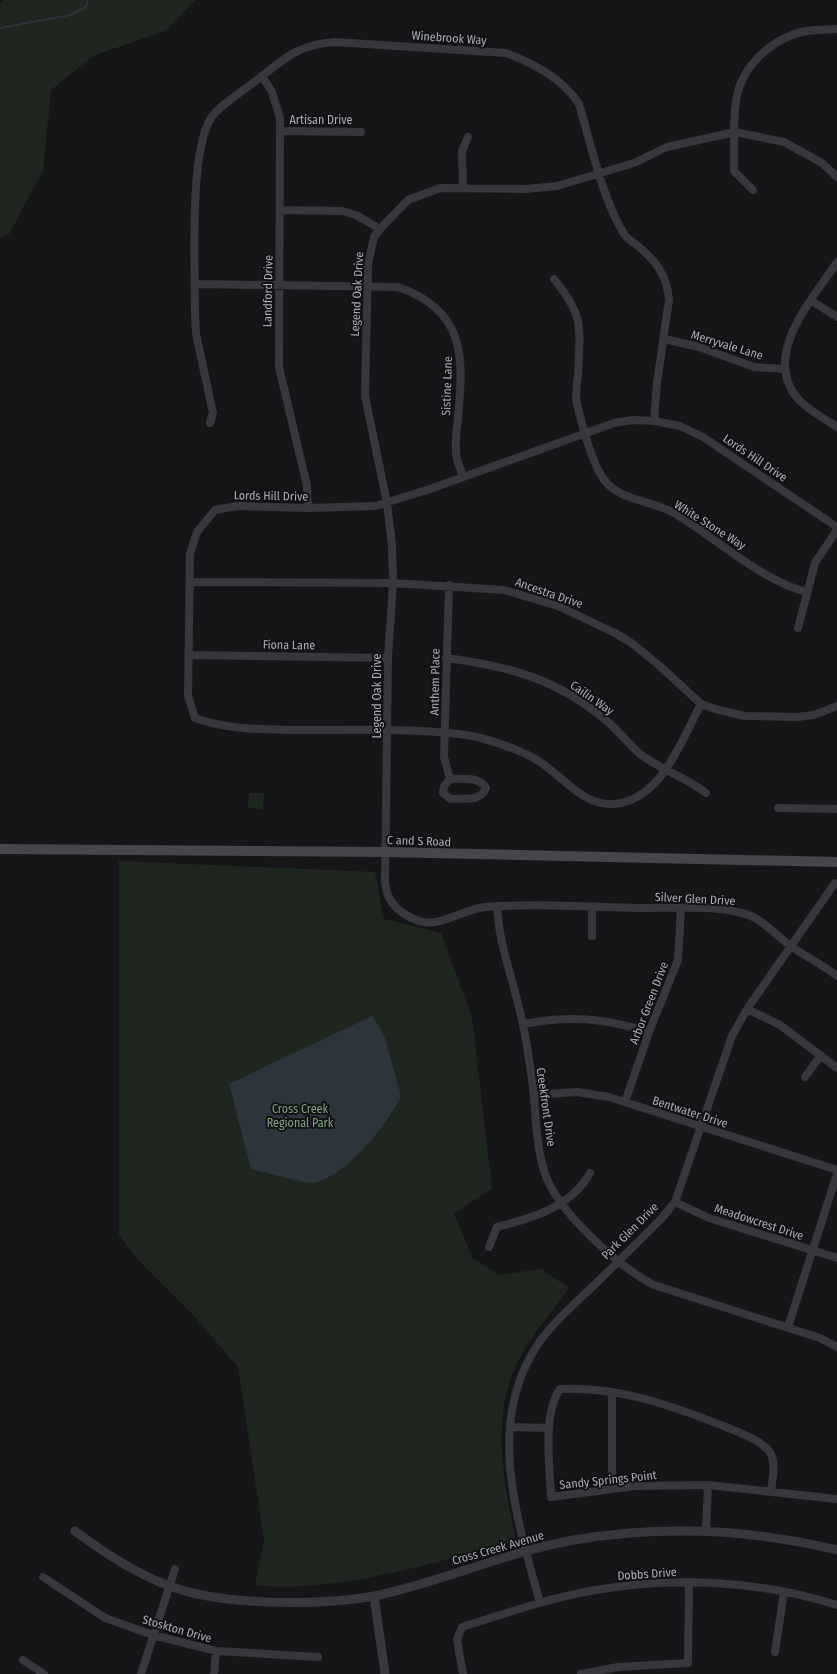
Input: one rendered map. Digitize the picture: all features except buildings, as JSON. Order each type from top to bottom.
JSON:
[{"type":"main road","name":"C and S Road","points":[[0,849],[385,852],[837,862]]},
{"type":"street","points":[[754,190],[734,171],[737,93],[742,78],[751,64],[777,42],[793,34],[837,29]]},
{"type":"street","name":"Winebrook Way","points":[[210,423],[213,413],[196,334],[197,159],[211,117],[285,57],[301,48],[316,43],[335,42],[506,53],[521,59],[571,91],[579,104],[609,205],[625,236],[653,259],[663,273],[668,287],[669,300],[657,383],[654,421]]},
{"type":"street","name":"Landford Drive","points":[[262,76],[278,106],[280,131],[279,367],[307,486],[308,508]]},
{"type":"street","name":"Artisan Drive","points":[[280,131],[360,132]]},
{"type":"street","name":"Legend Oak Drive","points":[[385,852],[389,730],[388,658],[393,583],[387,503],[365,396],[367,285],[370,251],[380,229],[408,200],[440,188],[542,188],[634,163],[667,147],[735,132],[784,142],[822,163],[837,177]]},
{"type":"street","points":[[463,187],[462,151],[468,137]]},
{"type":"street","points":[[280,210],[342,211],[356,214],[380,229]]},
{"type":"street","points":[[837,262],[791,334],[785,352],[784,369],[788,382],[800,401],[837,427]]},
{"type":"street","name":"White Stone Way","points":[[554,279],[571,299],[577,314],[580,328],[576,402],[598,468],[606,482],[618,491],[674,513],[785,585],[807,592]]},
{"type":"street","name":"Sistine Lane","points":[[195,284],[367,285],[398,287],[423,298],[437,308],[455,334],[459,350],[456,454],[463,477]]},
{"type":"street","points":[[812,301],[837,318]]},
{"type":"street","name":"Merryvale Lane","points":[[664,339],[699,347],[754,367],[784,369]]},
{"type":"street","points":[[586,434],[614,423],[633,420],[654,421]]},
{"type":"street","name":"Lords Hill Drive","points":[[654,421],[680,426],[703,437],[837,528]]},
{"type":"street","name":"Lords Hill Drive","points":[[389,730],[236,729],[195,718],[188,696],[190,554],[197,532],[215,510],[236,506],[308,508],[356,507],[387,503],[586,434]]},
{"type":"street","points":[[798,628],[814,563],[837,528]]},
{"type":"street","name":"Ancestra Drive","points":[[190,582],[449,584],[504,590],[550,603],[589,619],[633,644],[701,704],[727,713],[772,716],[814,715],[837,706]]},
{"type":"street","name":"Anthem Place","points":[[449,584],[444,757],[450,779]]},
{"type":"street","name":"Fiona Lane","points":[[189,655],[388,658]]},
{"type":"street","name":"Cailin Way","points":[[446,658],[504,666],[557,687],[607,721],[641,754],[665,770],[694,784],[706,793]]},
{"type":"street","points":[[389,730],[445,732],[472,736],[504,745],[543,764],[582,797],[610,805],[639,798],[652,787],[665,770],[701,704]]},
{"type":"street","name":"Anthem Place","points":[[450,779],[476,780],[486,788],[484,795],[478,798],[450,799],[443,793],[444,786],[450,779]]},
{"type":"street","points":[[778,808],[837,809]]},
{"type":"street","name":"Silver Glen Drive","points":[[385,852],[386,895],[395,908],[420,922],[452,918],[463,911],[497,906],[681,908],[742,913],[755,918],[791,946],[837,976]]},
{"type":"street","name":"Park Glen Drive","points":[[540,1602],[515,1514],[511,1483],[510,1427],[519,1378],[534,1350],[555,1324],[662,1218],[675,1202],[732,1036],[791,946],[836,883]]},
{"type":"street","name":"Creekfront Drive","points":[[497,906],[498,929],[523,1024],[534,1095],[536,1135],[548,1179],[561,1202],[600,1246],[640,1278],[654,1285],[820,1338],[837,1347]]},
{"type":"street","points":[[592,907],[592,936]]},
{"type":"street","name":"Arbor Green Drive","points":[[625,1102],[649,1032],[678,960],[681,908]]},
{"type":"street","points":[[748,1010],[780,1025],[837,1068]]},
{"type":"street","points":[[523,1024],[555,1018],[578,1018],[616,1022],[649,1032]]},
{"type":"street","points":[[805,1077],[821,1055]]},
{"type":"street","name":"Bentwater Drive","points":[[534,1095],[577,1092],[596,1094],[837,1172]]},
{"type":"street","points":[[788,1327],[837,1172]]},
{"type":"street","points":[[489,1247],[497,1227],[535,1217],[561,1202],[582,1188],[590,1173]]},
{"type":"street","name":"Meadowcrest Drive","points":[[675,1202],[709,1218],[837,1258]]},
{"type":"street","name":"Sandy Springs Point","points":[[772,1492],[773,1465],[770,1452],[751,1438],[685,1410],[612,1392],[583,1388],[560,1389],[553,1400],[550,1428],[551,1497],[635,1486],[708,1485],[772,1492],[837,1499]]},
{"type":"street","points":[[612,1392],[612,1489]]},
{"type":"street","points":[[510,1427],[550,1428]]},
{"type":"street","points":[[706,1530],[708,1485]]},
{"type":"street","name":"Cross Creek Avenue","points":[[168,1586],[212,1597],[279,1602],[318,1602],[374,1596],[526,1552],[571,1541],[619,1533],[706,1530],[793,1539],[837,1550]]},
{"type":"street","points":[[75,1531],[115,1561],[168,1586]]},
{"type":"street","points":[[140,1674],[175,1569]]},
{"type":"street","name":"Stoskton Drive","points":[[43,1577],[105,1618],[153,1635],[216,1652],[318,1657]]},
{"type":"street","points":[[581,1674],[618,1667],[688,1663],[689,1582]]},
{"type":"street","name":"Dobbs Drive","points":[[463,1674],[457,1640],[462,1627],[540,1602],[589,1591],[634,1584],[689,1582],[736,1585],[784,1592],[837,1605]]},
{"type":"street","points":[[775,1652],[784,1592]]},
{"type":"street","points":[[374,1596],[385,1674]]},
{"type":"street","points":[[214,1674],[216,1652]]},
{"type":"street","points":[[23,1660],[44,1674]]},
{"type":"green space","points":[[3,0],[195,0],[165,31],[93,56],[51,90],[43,171],[9,234],[0,238],[0,3]]},
{"type":"green space","points":[[249,793],[264,793],[263,809],[248,808]]},
{"type":"green space","name":"Cross Creek Regional Park","points":[[119,861],[375,872],[384,919],[441,933],[472,1017],[492,1188],[454,1214],[473,1259],[500,1275],[541,1269],[569,1288],[526,1347],[511,1377],[505,1400],[502,1423],[502,1448],[507,1496],[516,1542],[387,1574],[353,1580],[287,1587],[255,1585],[264,1540],[238,1367],[193,1315],[140,1262],[119,1235]]},
{"type":"shaded area","points":[[372,1016],[384,1035],[401,1096],[376,1135],[351,1161],[338,1171],[325,1179],[312,1183],[251,1169],[229,1084]]},
{"type":"waterway","points":[[0,28],[70,15],[86,7],[88,0]]}]
